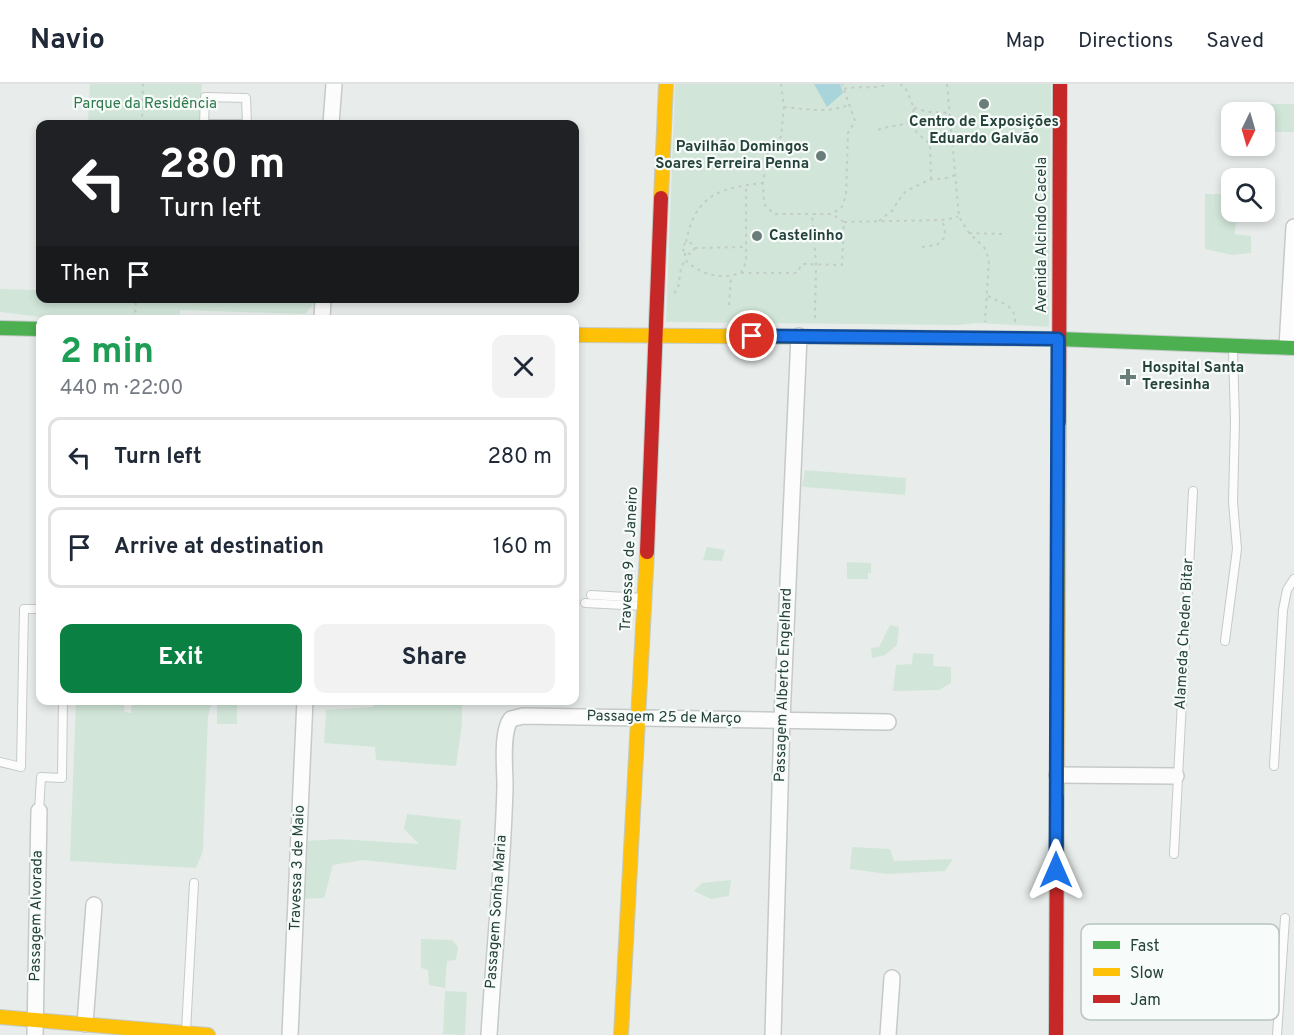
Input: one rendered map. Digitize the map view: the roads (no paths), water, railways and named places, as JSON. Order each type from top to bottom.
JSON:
[{"type":"main road","name":"Travessa 9 de Janeiro","points":[[621,1035],[645,602],[666,84]]},
{"type":"main road","name":"Avenida Alcindo Cacela","points":[[1056,1035],[1060,84]]},
{"type":"main road","points":[[0,328],[36,329]]},
{"type":"main road","points":[[579,335],[1058,339],[1291,348]]},
{"type":"main road","points":[[0,1017],[35,1028],[85,1024],[208,1035]]},
{"type":"street","points":[[331,120],[334,84]]},
{"type":"street","points":[[1291,348],[1294,227]]},
{"type":"street","name":"Passagem Alberto Engelhard","points":[[773,1035],[782,719],[799,336]]},
{"type":"street","name":"Travessa 3 de Maio","points":[[291,1035],[305,705]]},
{"type":"street","name":"Passagem 25 de Março","points":[[505,788],[507,724],[514,717],[888,722]]},
{"type":"street","points":[[1057,776],[1176,776]]},
{"type":"street","name":"Passagem Sonha Maria","points":[[489,1035],[505,788]]},
{"type":"street","name":"Passagem Alvorada","points":[[35,1028],[39,811]]},
{"type":"street","points":[[85,1024],[94,905]]},
{"type":"street","points":[[888,1035],[892,978]]},
{"type":"lane","points":[[204,120],[205,97],[246,98],[247,120]]},
{"type":"lane","points":[[1225,641],[1237,549],[1233,502],[1235,421],[1232,346]]},
{"type":"lane","name":"Alameda Cheden Bitar","points":[[1174,854],[1176,776],[1194,491]]},
{"type":"lane","points":[[1274,766],[1283,610],[1287,590],[1294,579]]},
{"type":"lane","points":[[591,595],[645,602]]},
{"type":"lane","points":[[585,603],[645,602]]},
{"type":"lane","points":[[0,762],[21,767],[24,609],[36,609]]},
{"type":"lane","points":[[39,811],[41,777],[62,778],[63,705]]},
{"type":"lane","points":[[186,1033],[194,883]]},
{"type":"lane","points":[[1279,1006],[1285,918]]},
{"type":"lane","points":[[1277,1035],[1278,1020]]},
{"type":"water","points":[[814,84],[840,84],[843,93],[827,107]]},
{"type":"place","name":"Centro de Exposições Eduardo Galvão","points":[[984,104]]},
{"type":"place","name":"Pavilhão Domingos Soares Ferreira Penna","points":[[821,156]]},
{"type":"place","name":"Castelinho","points":[[757,236]]},
{"type":"place","name":"Hospital Santa Teresinha","points":[[1128,377]]},
{"type":"park label","name":"Parque da Residência","points":[[145,104]]}]
